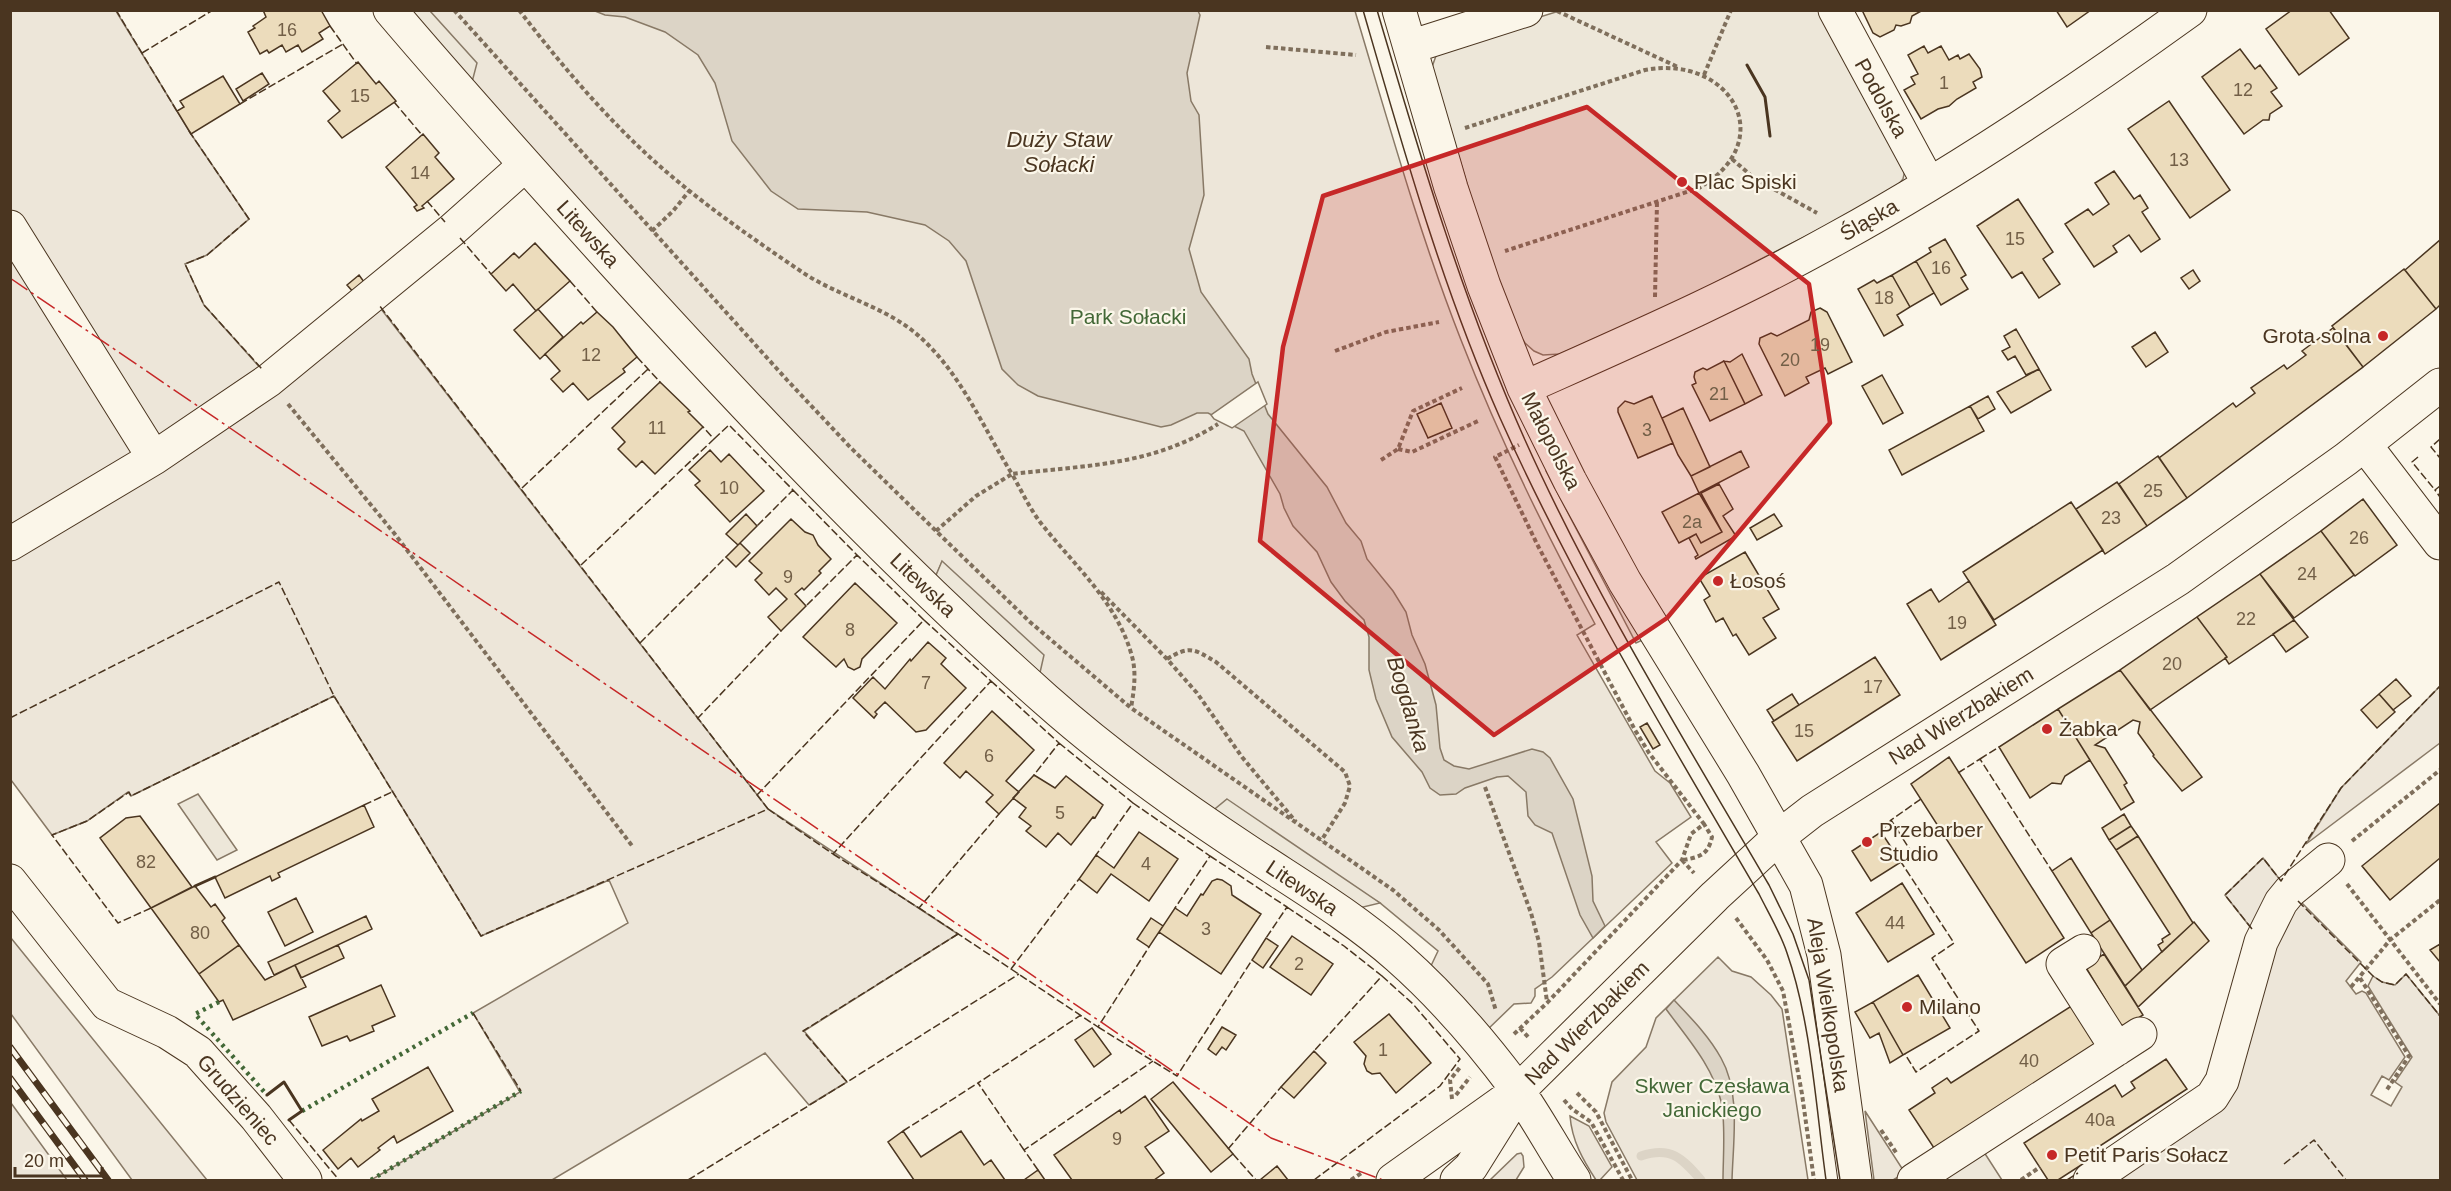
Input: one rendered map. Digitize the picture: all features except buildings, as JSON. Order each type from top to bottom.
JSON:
[{"type":"street","name":"Litewska","points":[[390,10],[525,165],[772,434],[849,513],[1005,663],[1073,724],[1129,769],[1355,924],[1399,957],[1458,1019],[1518,1091]]},
{"type":"street","name":"Małopolska","points":[[1399,10],[1466,232],[1484,286],[1524,388],[1570,481],[1625,582],[1780,836]]},
{"type":"street","points":[[1410,47],[1526,10]]},
{"type":"street","name":"Podolska","points":[[1835,10],[1929,184]]},
{"type":"street","name":"Śląska","points":[[1524,388],[1730,294],[1835,239],[1997,144],[2080,90],[2190,10]]},
{"type":"street","points":[[10,544],[154,458],[269,380],[458,225],[525,165]]},
{"type":"street","points":[[10,227],[154,458]]},
{"type":"street","name":"Nad Wierzbakiem","points":[[1392,1180],[1518,1091],[1715,896],[1780,836],[1827,800],[2178,579],[2365,445],[2440,385]]},
{"type":"street","points":[[2365,445],[2440,543]]},
{"type":"street","name":"Aleja Wielkopolska","points":[[1780,836],[1806,885],[1824,955],[1855,1180]]},
{"type":"street","points":[[2090,1180],[2212,1097],[2222,1081],[2261,942],[2289,891],[2328,861]]},
{"type":"street","name":"Grudzieniec","points":[[10,881],[107,1004],[167,1032],[198,1052],[256,1117],[305,1180]]},
{"type":"street","points":[[1908,1171],[1955,1170],[2128,1041],[2063,964],[2084,951]]},
{"type":"street","points":[[1518,1091],[1574,1180]]},
{"type":"street","name":"Nad Wierzbakiem","points":[[1457,1180],[1471,1167],[1518,1091]]},
{"type":"path","points":[[454,10],[803,397],[1030,622],[1131,708],[1393,890],[1439,930],[1488,984],[1497,1015]]},
{"type":"path","points":[[519,10],[564,67],[606,113],[640,148],[690,190],[816,281],[892,318],[920,337],[948,368],[1038,520],[1094,586],[1167,659],[1197,693],[1242,757],[1300,826]]},
{"type":"path","points":[[1556,10],[1681,69]]},
{"type":"path","points":[[1704,75],[1731,10]]},
{"type":"path","points":[[1266,47],[1356,55]]},
{"type":"path","points":[[1461,130],[1661,67],[1704,75],[1720,87],[1734,103],[1741,125],[1738,146],[1732,159],[1716,178],[1657,202],[1502,253]]},
{"type":"path","points":[[1732,159],[1754,178],[1820,214]]},
{"type":"path","points":[[652,231],[674,212],[690,190]]},
{"type":"path","points":[[1655,298],[1657,202]]},
{"type":"path","points":[[1335,351],[1386,333],[1439,322]]},
{"type":"path","points":[[269,380],[394,533],[633,847]]},
{"type":"path","points":[[1381,460],[1398,449],[1413,411],[1462,388]]},
{"type":"path","points":[[1398,449],[1412,452],[1478,422]]},
{"type":"path","points":[[936,531],[967,503],[1012,474],[1139,459],[1180,446],[1218,424]]},
{"type":"path","points":[[1495,457],[1537,544],[1635,730],[1649,753],[1712,837],[1709,848],[1703,856],[1682,860]]},
{"type":"path","points":[[1094,586],[1109,609],[1131,653],[1134,686],[1131,708]]},
{"type":"path","points":[[1167,659],[1182,650],[1195,650],[1216,662],[1346,772],[1350,786],[1345,803],[1321,841]]},
{"type":"path","points":[[2440,770],[2328,861],[2440,1004]]},
{"type":"path","points":[[1485,787],[1531,913],[1539,942],[1547,1003]]},
{"type":"path","points":[[1510,1037],[1547,1003],[1682,860],[1691,834],[1704,824]]},
{"type":"path","points":[[1682,860],[1694,873]]},
{"type":"path","points":[[2351,987],[2391,940],[2440,900]]},
{"type":"path","points":[[1742,926],[1767,960],[1783,991],[1802,1094],[1814,1180]]},
{"type":"path","points":[[2360,978],[2409,1056],[2386,1090]]},
{"type":"path","points":[[1520,1028],[1530,1039]]},
{"type":"path","points":[[1464,1062],[1450,1080],[1452,1099],[1475,1071]]},
{"type":"path","points":[[1572,1109],[1591,1122],[1622,1180],[1631,1178],[1596,1112],[1577,1093]]},
{"type":"path","points":[[1875,1121],[1908,1171]]},
{"type":"path","points":[[2021,1180],[2040,1167]]},
{"type":"highlighted area","points":[[1587,107],[1809,284],[1830,423],[1667,618],[1494,735],[1260,541],[1283,347],[1323,196]]},
{"type":"green space","points":[[11,11],[116,11],[191,134],[249,219],[207,255],[185,264],[204,305],[263,371],[378,305],[768,809],[958,934],[804,1031],[847,1082],[809,1105],[765,1053],[552,1180],[371,1180],[520,1092],[473,1013],[628,923],[609,880],[481,936],[334,696],[131,796],[128,792],[87,821],[52,835],[11,780]]},
{"type":"green space","name":"Park Sołacki","points":[[430,11],[1355,11],[1418,218],[1461,340],[1524,484],[1595,624],[1577,635],[1655,771],[1670,783],[1691,817],[1656,842],[1672,863],[1552,977],[1535,989],[1535,996],[1531,1003],[1514,1004],[1486,1031],[1429,970],[1438,951],[1380,903],[1210,813],[1039,677],[942,562],[934,580],[857,505],[471,86]]},
{"type":"green space","points":[[1551,469],[1647,638],[1636,643],[1546,471]]},
{"type":"green space","points":[[2440,686],[2440,743],[2306,844],[2341,788]]},
{"type":"green space","points":[[2263,858],[2281,881],[2254,932],[2225,895]]},
{"type":"green space","points":[[2299,900],[2361,962],[2346,981],[2356,994],[2362,991],[2366,993],[2405,1057],[2389,1080],[2382,1076],[2371,1095],[2391,1106],[2402,1087],[2395,1082],[2412,1057],[2368,986],[2373,976],[2382,982],[2395,985],[2406,974],[2440,1016],[2440,1180],[2111,1180],[2201,1119],[2271,946]]},
{"type":"green space","points":[[10,938],[207,1180],[132,1180],[11,1014]]},
{"type":"green space","name":"Skwer Czesława Janickiego","points":[[1718,957],[1732,971],[1751,977],[1771,995],[1782,1009],[1808,1180],[1637,1180],[1606,1122],[1604,1113],[1612,1082],[1646,1047],[1656,1018]]},
{"type":"green space","points":[[11,1103],[67,1180],[11,1180]]},
{"type":"green space","points":[[1865,1111],[1905,1173],[1893,1180],[1874,1180]]},
{"type":"green space","points":[[1570,1116],[1589,1126],[1612,1167],[1600,1180],[1596,1180],[1579,1150]]},
{"type":"green space","points":[[1521,1153],[1524,1167],[1516,1180],[1490,1180],[1517,1154]]},
{"type":"shaded area","points":[[405,11],[430,11],[477,63],[471,86]]},
{"type":"shaded area","name":"Plac Spiski","points":[[1559,11],[1822,11],[1905,170],[1903,179],[1897,186],[1845,216],[1677,302],[1560,354],[1543,355],[1534,351],[1518,332],[1493,271],[1432,67],[1437,53],[1447,46]]},
{"type":"shaded area","points":[[942,561],[1044,655],[1039,677],[934,580]]},
{"type":"shaded area","points":[[198,794],[237,850],[217,860],[178,804]]},
{"type":"shaded area","points":[[1227,799],[1380,903],[1355,909],[1210,813]]},
{"type":"shaded area","points":[[1982,1149],[2002,1180],[1932,1180]]},
{"type":"water","name":"Duży Staw Sołacki","points":[[595,11],[1198,11],[1200,15],[1187,73],[1191,101],[1199,115],[1204,195],[1189,249],[1201,292],[1249,359],[1252,374],[1268,414],[1327,487],[1346,523],[1361,541],[1367,559],[1393,591],[1406,612],[1412,635],[1425,664],[1436,705],[1440,748],[1444,760],[1454,766],[1469,769],[1532,749],[1543,752],[1550,758],[1573,799],[1592,876],[1593,901],[1605,926],[1593,938],[1580,915],[1552,833],[1535,825],[1528,816],[1526,792],[1508,776],[1497,777],[1465,788],[1456,794],[1440,795],[1430,788],[1422,772],[1392,737],[1376,699],[1369,670],[1369,637],[1364,620],[1345,601],[1331,582],[1317,552],[1293,526],[1280,494],[1244,431],[1208,413],[1197,413],[1161,427],[1038,396],[1018,385],[1002,369],[966,261],[949,241],[925,225],[867,212],[798,209],[771,191],[732,141],[715,83],[698,55],[665,32],[625,17],[605,15]]},
{"type":"water","points":[[1674,1000],[1711,1042],[1727,1072],[1734,1102],[1732,1180],[1723,1180],[1723,1119],[1717,1088],[1698,1052],[1666,1009]]},
{"type":"pier","points":[[1258,382],[1267,404],[1232,428],[1214,419],[1211,415]]},
{"type":"waterway","points":[[1641,1156],[1651,1153],[1668,1153],[1682,1160],[1701,1180]]},
{"type":"tram line","points":[[1363,10],[1442,268],[1479,369],[1500,418],[1590,600],[1759,894],[1784,945],[1802,1007],[1816,1094],[1826,1180]]},
{"type":"tram line","points":[[1377,10],[1426,174],[1462,281],[1525,440],[1610,610],[1769,885],[1793,934],[1809,980],[1840,1180]]},
{"type":"railway","points":[[10,1047],[108,1180]]},
{"type":"railway","points":[[10,1078],[85,1180]]},
{"type":"hedge","points":[[219,1002],[195,1014],[267,1095]]},
{"type":"hedge","points":[[302,1111],[473,1013]]},
{"type":"hedge","points":[[371,1180],[521,1091]]},
{"type":"fence","points":[[116,10],[178,113]]},
{"type":"fence","points":[[142,53],[213,10]]},
{"type":"fence","points":[[330,26],[357,64]]},
{"type":"fence","points":[[240,104],[343,44]]},
{"type":"fence","points":[[394,102],[422,135]]},
{"type":"fence","points":[[189,131],[249,219],[207,255],[185,264],[204,305],[262,369]]},
{"type":"fence","points":[[427,201],[445,222]]},
{"type":"fence","points":[[460,238],[491,274]]},
{"type":"fence","points":[[570,281],[597,312]]},
{"type":"fence","points":[[10,718],[279,582],[334,696],[481,936],[768,809],[379,305]]},
{"type":"fence","points":[[637,357],[660,382]]},
{"type":"fence","points":[[522,488],[648,369]]},
{"type":"fence","points":[[714,439],[729,425],[793,490],[757,526]]},
{"type":"fence","points":[[581,565],[714,439],[703,427]]},
{"type":"fence","points":[[2440,439],[2431,447],[2440,458]]},
{"type":"fence","points":[[2418,457],[2412,462],[2435,490]]},
{"type":"fence","points":[[2440,486],[2435,490],[2440,497]]},
{"type":"fence","points":[[793,490],[857,555],[806,606]]},
{"type":"fence","points":[[757,795],[924,620],[857,555]]},
{"type":"fence","points":[[640,643],[726,557]]},
{"type":"fence","points":[[768,809],[833,854],[991,681],[924,620]]},
{"type":"fence","points":[[697,719],[781,631]]},
{"type":"fence","points":[[991,681],[1059,743],[1034,775]]},
{"type":"fence","points":[[2252,929],[2225,895],[2263,858],[2281,881],[2341,788],[2440,686]]},
{"type":"fence","points":[[151,908],[118,923],[52,835],[87,821],[129,792],[131,796],[334,696]]},
{"type":"fence","points":[[1059,743],[1133,803],[1096,855]]},
{"type":"fence","points":[[1980,759],[1999,747]]},
{"type":"fence","points":[[1958,773],[1980,759],[2052,871]]},
{"type":"fence","points":[[364,805],[394,791]]},
{"type":"fence","points":[[1881,832],[1891,820],[1921,799]]},
{"type":"fence","points":[[1133,803],[1210,856],[1175,908]]},
{"type":"fence","points":[[833,854],[919,908],[999,814]]},
{"type":"fence","points":[[1891,820],[1914,856],[1901,862],[1954,943],[1932,958],[1979,1031],[1916,1072],[1905,1054]]},
{"type":"fence","points":[[1210,856],[1287,907],[1266,938]]},
{"type":"fence","points":[[919,908],[1011,969],[1079,879]]},
{"type":"fence","points":[[2298,901],[2373,976],[2382,982],[2395,985],[2406,974],[2440,1016]]},
{"type":"fence","points":[[1287,907],[1344,946],[1382,976],[1314,1051]]},
{"type":"fence","points":[[958,934],[803,1031],[847,1082],[1019,974]]},
{"type":"fence","points":[[1011,969],[1098,1027],[1149,947]]},
{"type":"fence","points":[[1098,1027],[1177,1076],[1252,960]]},
{"type":"fence","points":[[1314,1180],[1440,1086],[1460,1059],[1413,1004],[1382,976]]},
{"type":"fence","points":[[473,1013],[521,1091]]},
{"type":"fence","points":[[1024,1150],[978,1083],[1081,1015]]},
{"type":"fence","points":[[1038,1170],[1024,1150],[1153,1061]]},
{"type":"fence","points":[[688,1180],[847,1082]]},
{"type":"fence","points":[[903,1131],[978,1083]]},
{"type":"fence","points":[[1228,1149],[1281,1087]]},
{"type":"fence","points":[[289,1120],[339,1180]]},
{"type":"fence","points":[[2284,1164],[2314,1140],[2346,1180]]},
{"type":"fence","points":[[1233,1154],[1256,1180]]},
{"type":"fence","points":[[2067,1180],[2078,1173]]},
{"type":"wall","points":[[1747,65],[1765,97],[1770,136]]},
{"type":"wall","points":[[195,886],[215,877]]},
{"type":"wall","points":[[267,1095],[284,1082],[302,1111],[289,1120]]},
{"type":"power","points":[[10,278],[1271,1138],[1383,1180]]},
{"type":"place","name":"Plac Spiski","points":[[1682,182]]},
{"type":"place","name":"Grota solna","points":[[2383,336]]},
{"type":"place","name":"Łosoś","points":[[1718,581]]},
{"type":"place","name":"Żabka","points":[[2047,729]]},
{"type":"place","name":"Przebarber Studio","points":[[1867,842]]},
{"type":"place","name":"Milano","points":[[1907,1007]]},
{"type":"place","name":"Petit Paris Sołacz","points":[[2052,1155]]},
{"type":"water label","name":"Bogdanka","points":[[1409,704]]}]
